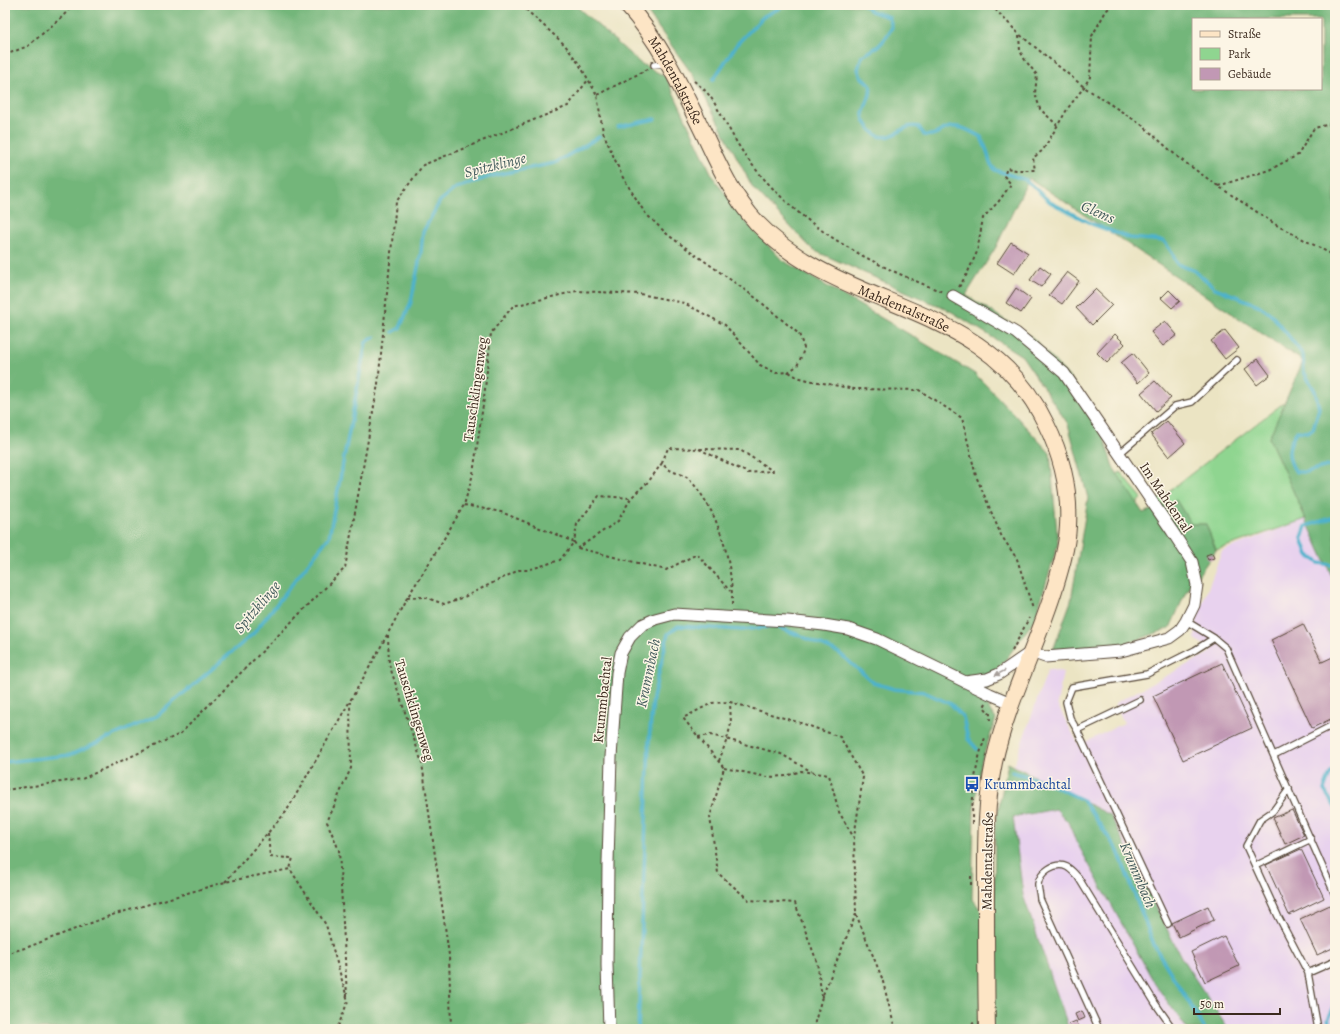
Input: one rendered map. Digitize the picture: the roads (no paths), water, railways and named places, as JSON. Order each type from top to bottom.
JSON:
[{"type":"main road","name":"Mahdentalstraße","points":[[627,5],[642,21],[655,40],[662,64],[731,187],[747,211],[770,235],[788,250],[827,274],[924,315],[961,333],[998,360],[1027,390],[1051,434],[1061,461],[1067,496],[1068,528],[1065,550],[1057,580],[1038,614],[1031,652],[1011,703],[993,764],[988,811],[982,1026]]},
{"type":"street","name":"Im Mahdental","points":[[953,296],[1016,333],[1064,373],[1192,562],[1197,585],[1194,605],[1180,630],[1169,638],[1121,651],[1045,656],[1031,652]]},
{"type":"street","name":"Krummbachtal","points":[[609,1029],[607,965],[610,764],[617,673],[621,653],[630,637],[642,625],[655,619],[674,614],[824,625],[848,630],[877,639],[964,682],[1011,703]]},
{"type":"street","points":[[964,682],[987,679],[999,674],[1031,652]]},
{"type":"lane","points":[[1119,454],[1175,406],[1192,402],[1238,360]]},
{"type":"lane","points":[[1186,621],[1214,638],[1226,648],[1335,895]]},
{"type":"lane","points":[[1168,924],[1070,718],[1066,702],[1072,687],[1147,674],[1195,650],[1214,638]]},
{"type":"lane","points":[[1077,730],[1140,700]]},
{"type":"lane","points":[[1274,755],[1335,724]]},
{"type":"lane","points":[[1289,789],[1273,811],[1260,820],[1246,846],[1278,916],[1308,972],[1318,1029]]},
{"type":"lane","points":[[1255,866],[1311,839]]},
{"type":"lane","points":[[1099,1029],[1040,899],[1038,883],[1043,873],[1050,867],[1060,865],[1067,867],[1078,877],[1152,998],[1173,1029]]},
{"type":"lane","points":[[1308,972],[1335,960]]},
{"type":"waterway","name":"Spitzklinge","points":[[713,80],[737,44],[764,16],[786,5]]},
{"type":"waterway","name":"Glems","points":[[864,5],[871,11],[889,17],[892,27],[880,44],[862,56],[858,69],[861,77],[870,84],[870,93],[863,117],[866,124],[876,135],[885,137],[890,136],[913,126],[919,127],[924,135],[932,135],[951,127],[959,127],[967,130],[981,137],[990,163],[995,170],[1026,180],[1050,202],[1092,224],[1130,238],[1164,241],[1173,254],[1177,264],[1195,271],[1215,288],[1258,305],[1271,314],[1303,355],[1304,372],[1315,391],[1319,408],[1313,429],[1307,432],[1297,431],[1291,442],[1289,456],[1293,467],[1296,472],[1306,472],[1328,466],[1335,466]]},
{"type":"waterway","name":"Spitzklinge","points":[[618,127],[655,119]]},
{"type":"waterway","name":"Spitzklinge","points":[[393,332],[400,328],[411,302],[421,252],[423,232],[440,201],[456,188],[495,175],[555,163],[599,137]]},
{"type":"waterway","name":"Spitzklinge","points":[[5,762],[70,755],[157,716],[253,634],[329,537],[366,342],[375,337]]},
{"type":"waterway","name":"Glems","points":[[1335,517],[1306,526],[1302,538],[1308,555],[1319,563],[1335,565]]},
{"type":"waterway","name":"Krummbach","points":[[638,1029],[649,741],[653,698],[668,634],[678,626],[742,630],[774,626],[799,635],[839,653],[874,683],[894,689],[924,692],[951,704],[963,717],[968,739],[977,749]]},
{"type":"waterway","name":"Glems","points":[[1335,768],[1330,774],[1324,790],[1335,807]]},
{"type":"waterway","name":"Krummbach","points":[[1012,772],[1041,780],[1083,800],[1118,851],[1155,947],[1205,1029]]},
{"type":"waterway","name":"Glems","points":[[1332,1029],[1328,1019],[1335,1005]]},
{"type":"place","name":"Krummbachtal","points":[[972,784]]}]
